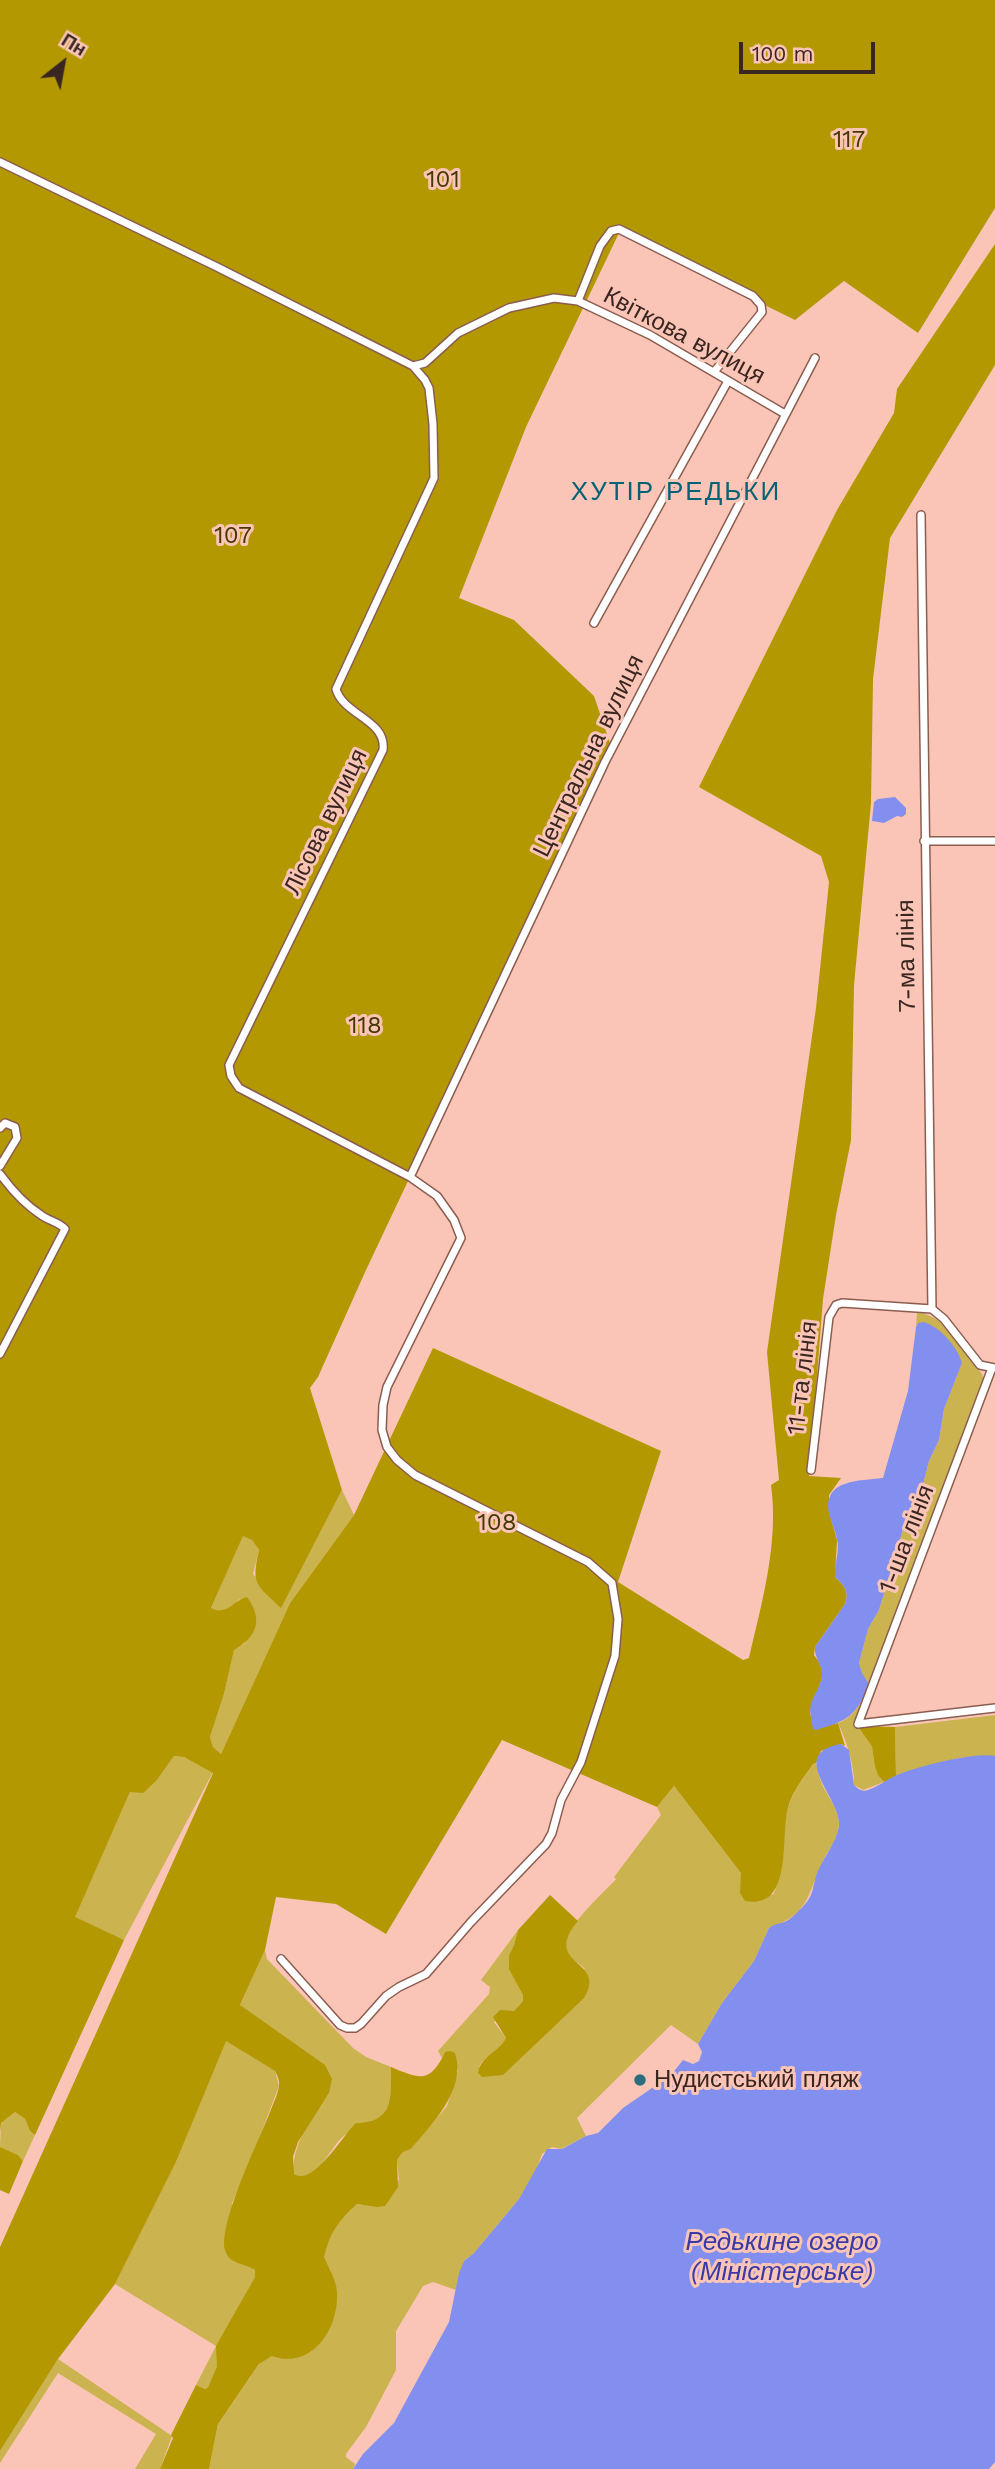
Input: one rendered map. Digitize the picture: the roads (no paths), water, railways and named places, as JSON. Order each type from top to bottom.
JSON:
[{"type":"street","points":[[0,162],[413,366]]},
{"type":"street","points":[[578,301],[600,246],[611,231],[619,229],[753,296],[761,305],[762,312],[714,372]]},
{"type":"street","name":"Квіткова вулиця","points":[[413,366],[425,363],[458,333],[509,308],[554,298],[578,301],[650,335],[785,414]]},
{"type":"street","name":"Центральна вулиця","points":[[410,1177],[605,762],[815,358]]},
{"type":"street","name":"Лісова вулиця","points":[[410,1177],[239,1088],[231,1076],[229,1065],[383,750],[384,743],[376,728],[342,701],[336,689],[434,478],[429,388],[413,366]]},
{"type":"street","points":[[594,623],[728,381]]},
{"type":"street","name":"7-ма лінія","points":[[921,515],[932,1309]]},
{"type":"street","points":[[924,841],[995,841]]},
{"type":"street","points":[[0,1128],[5,1123],[15,1127],[17,1138],[0,1167]]},
{"type":"street","points":[[0,1174],[31,1209],[65,1229],[0,1354]]},
{"type":"street","points":[[281,1959],[340,2025],[347,2028],[355,2028],[361,2024],[386,1996],[426,1974],[471,1922],[546,1844],[556,1822],[561,1800],[581,1762],[615,1656],[618,1619],[612,1583],[588,1562],[415,1475],[387,1447],[382,1430],[383,1405],[390,1380],[461,1238],[454,1220],[437,1196],[410,1177]]},
{"type":"street","name":"11-та лінія","points":[[811,1470],[829,1317],[836,1305],[842,1303],[932,1309]]},
{"type":"street","points":[[932,1309],[944,1319],[980,1365],[993,1368]]},
{"type":"street","name":"1-ша лінія","points":[[993,1368],[858,1724],[995,1708]]},
{"type":"water","points":[[895,797],[906,808],[906,814],[884,823],[872,821],[874,802]]},
{"type":"water","points":[[924,1322],[947,1338],[962,1363],[944,1409],[939,1440],[929,1461],[920,1496],[907,1516],[879,1610],[868,1629],[859,1663],[869,1684],[850,1716],[816,1730],[813,1729],[810,1708],[822,1674],[815,1647],[845,1604],[847,1596],[835,1577],[838,1544],[829,1513],[829,1502],[837,1488],[845,1484],[883,1478],[908,1391],[916,1327],[918,1323]]},
{"type":"water","name":"Редькине озеро (Міністерське)","points":[[841,1744],[849,1750],[854,1785],[864,1791],[903,1773],[929,1765],[973,1756],[995,1756],[995,2462],[989,2469],[353,2469],[363,2454],[394,2423],[449,2322],[464,2261],[474,2253],[519,2199],[547,2149],[562,2149],[586,2136],[598,2133],[623,2108],[671,2075],[683,2060],[693,2064],[699,2061],[702,2052],[698,2044],[722,2003],[754,1961],[769,1928],[789,1920],[808,1900],[839,1827],[838,1816],[820,1779],[818,1757],[825,1749]]},
{"type":"place","name":"Нудистський пляж","points":[[640,2080]]},
{"type":"district","name":"ХУТІР РЕДЬКИ","points":[[676,492]]},
{"type":"park label","name":"117","points":[[849,140]]},
{"type":"park label","name":"101","points":[[443,180]]},
{"type":"park label","name":"107","points":[[233,536]]},
{"type":"park label","name":"118","points":[[365,1026]]},
{"type":"park label","name":"108","points":[[497,1523]]}]
